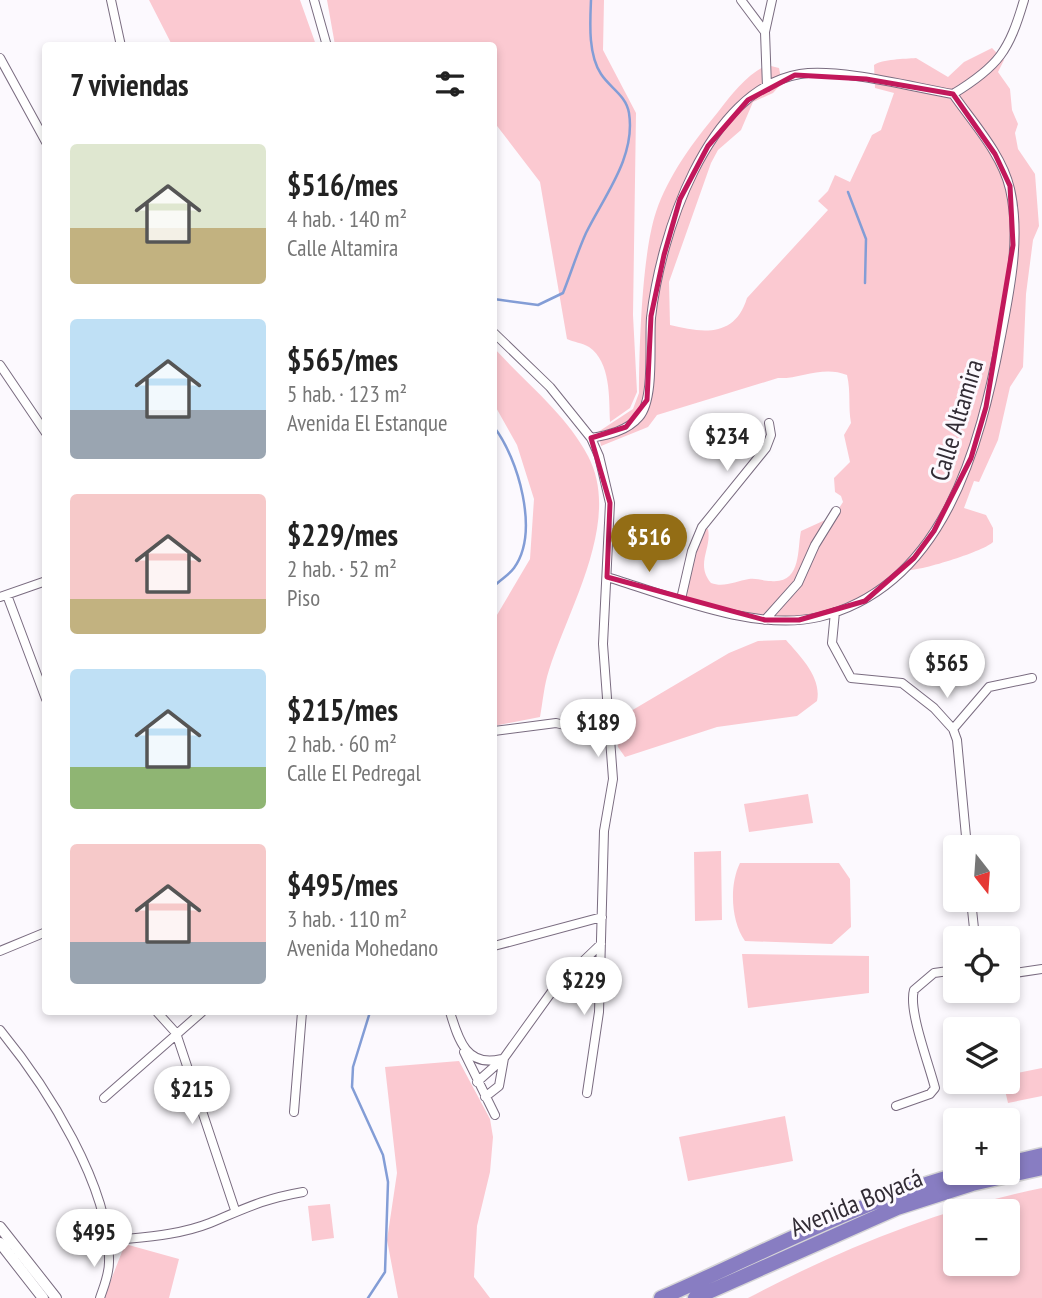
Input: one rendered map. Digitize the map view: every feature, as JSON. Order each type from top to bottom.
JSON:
[{"type":"highway","points":[[1020,1160],[1042,1155]]},
{"type":"highway","name":"Avenida Boyacá","points":[[695,1298],[897,1208],[972,1184],[1042,1168]]},
{"type":"highway","name":"Avenida Boyacá","points":[[662,1298],[855,1212],[943,1180]]},
{"type":"street","points":[[111,0],[120,42]]},
{"type":"street","points":[[314,0],[326,42]]},
{"type":"street","points":[[766,87],[765,32],[772,0]]},
{"type":"street","points":[[591,438],[613,433],[640,416],[647,400],[651,316],[680,199],[692,170],[728,121],[766,87],[805,74],[866,79],[953,94],[972,82],[1004,52],[1016,30],[1024,0]]},
{"type":"street","points":[[744,1],[765,32]]},
{"type":"street","points":[[0,58],[42,128]]},
{"type":"street","name":"Calle Altamira","points":[[607,577],[765,620],[799,620],[835,612],[865,601],[914,558],[934,531],[955,498],[971,458],[1008,302],[1013,245],[1012,199],[995,154],[953,94]]},
{"type":"street","points":[[497,336],[551,387],[591,438],[606,480],[610,503],[603,644],[613,779],[604,831],[598,1024],[587,1093]]},
{"type":"street","points":[[0,365],[42,427]]},
{"type":"street","points":[[681,599],[692,551],[702,527],[766,448],[771,435],[769,423]]},
{"type":"street","points":[[765,620],[798,583],[815,545],[836,511]]},
{"type":"street","points":[[42,582],[3,596],[42,689]]},
{"type":"street","points":[[835,612],[832,643],[851,678],[902,683],[934,708],[953,729],[957,740],[966,835]]},
{"type":"street","points":[[953,729],[989,687],[1032,678]]},
{"type":"street","points":[[581,729],[607,711]]},
{"type":"street","points":[[497,731],[555,723],[599,730],[610,736]]},
{"type":"street","points":[[497,945],[602,917]]},
{"type":"street","points":[[0,950],[42,934]]},
{"type":"street","points":[[477,1082],[504,1058],[553,990],[601,944]]},
{"type":"street","points":[[1020,972],[1042,969]]},
{"type":"street","points":[[896,1106],[930,1094],[935,1088],[925,1043],[912,1011],[914,990],[928,976],[943,973]]},
{"type":"street","points":[[160,1015],[176,1033],[235,1210]]},
{"type":"street","points":[[104,1098],[198,1015]]},
{"type":"street","points":[[294,1112],[302,1015]]},
{"type":"street","points":[[451,1015],[477,1082],[495,1115]]},
{"type":"street","points":[[0,1030],[45,1088],[86,1167],[99,1203],[107,1241],[108,1275],[100,1298]]},
{"type":"street","points":[[462,1047],[476,1058],[504,1058]]},
{"type":"street","points":[[485,1097],[499,1086],[504,1058]]},
{"type":"street","points":[[107,1241],[173,1233],[209,1223],[263,1199],[303,1192]]},
{"type":"street","points":[[0,1227],[56,1298]]},
{"type":"street","points":[[0,1243],[43,1298]]},
{"type":"highlighted area","points":[[795,75],[866,79],[953,94],[995,154],[1010,186],[1013,245],[986,407],[971,458],[934,531],[914,558],[865,601],[799,620],[765,620],[607,577],[610,503],[591,438],[626,427],[647,400],[651,316],[664,255],[680,199],[708,146],[748,100]]},
{"type":"shaded area","points":[[149,0],[300,0],[315,42],[170,42]]},
{"type":"shaded area","points":[[327,0],[604,0],[603,50],[636,113],[633,315],[637,392],[630,408],[610,422],[609,392],[601,362],[589,347],[567,339],[540,182],[497,126],[497,42],[334,42]]},
{"type":"shaded area","points":[[992,48],[1004,60],[998,72],[1010,89],[1012,110],[1018,124],[1015,133],[1018,149],[1035,174],[1039,226],[1033,240],[1026,294],[1023,367],[1010,387],[998,440],[979,482],[974,481],[964,508],[986,515],[993,528],[993,542],[949,561],[920,569],[902,570],[886,585],[835,612],[765,620],[681,599],[702,527],[708,529],[704,569],[711,583],[725,584],[752,579],[781,580],[788,577],[796,564],[801,531],[834,516],[843,502],[841,496],[835,492],[834,478],[850,462],[844,435],[851,423],[847,375],[829,371],[778,378],[657,415],[648,427],[601,446],[598,432],[633,409],[639,393],[647,252],[656,212],[674,172],[699,135],[752,74],[767,65],[779,68],[782,83],[773,93],[753,102],[741,130],[718,150],[711,163],[669,282],[670,325],[694,330],[716,330],[734,320],[742,311],[747,298],[828,210],[818,201],[828,191],[835,175],[850,182],[872,135],[881,130],[894,93],[875,88],[874,65],[888,60],[916,58],[948,77],[964,62]]},
{"type":"shaded area","points":[[497,351],[557,413],[579,441],[597,481],[599,508],[589,563],[549,670],[540,717],[497,725],[497,615],[530,559],[534,499],[517,445],[497,409]]},
{"type":"shaded area","points":[[786,640],[809,668],[818,692],[817,701],[797,716],[717,727],[625,757],[618,747],[614,721],[729,653],[758,641]]},
{"type":"shaded area","points":[[808,794],[813,823],[749,832],[744,804]]},
{"type":"shaded area","points":[[721,851],[722,920],[695,921],[694,852]]},
{"type":"shaded area","points":[[740,863],[839,863],[850,879],[851,927],[832,944],[745,941],[737,924],[733,903],[734,882]]},
{"type":"shaded area","points":[[742,954],[869,956],[869,993],[748,1008]]},
{"type":"shaded area","points":[[459,1061],[490,1119],[493,1137],[490,1172],[477,1226],[474,1277],[490,1298],[398,1298],[387,1240],[397,1173],[385,1067]]},
{"type":"shaded area","points":[[1042,1068],[1042,1096],[1008,1103],[1006,1094],[1020,1094],[1020,1073]]},
{"type":"shaded area","points":[[785,1116],[793,1161],[688,1181],[679,1137]]},
{"type":"shaded area","points":[[1042,1188],[1042,1298],[748,1298],[855,1247],[943,1214],[943,1276],[1020,1276],[1020,1199],[996,1199]]},
{"type":"shaded area","points":[[330,1204],[334,1238],[312,1241],[308,1206]]},
{"type":"shaded area","points":[[125,1244],[179,1259],[169,1298],[104,1298]]},
{"type":"waterway","points":[[497,299],[538,305],[563,293],[586,233],[623,161],[628,145],[629,113],[621,96],[597,66],[591,38],[591,0]]},
{"type":"waterway","points":[[848,192],[866,239],[865,283]]},
{"type":"waterway","points":[[497,431],[518,476],[525,516],[522,553],[512,571],[497,584]]},
{"type":"waterway","points":[[368,1298],[385,1272],[388,1182],[383,1155],[352,1087],[353,1067],[369,1015]]}]
